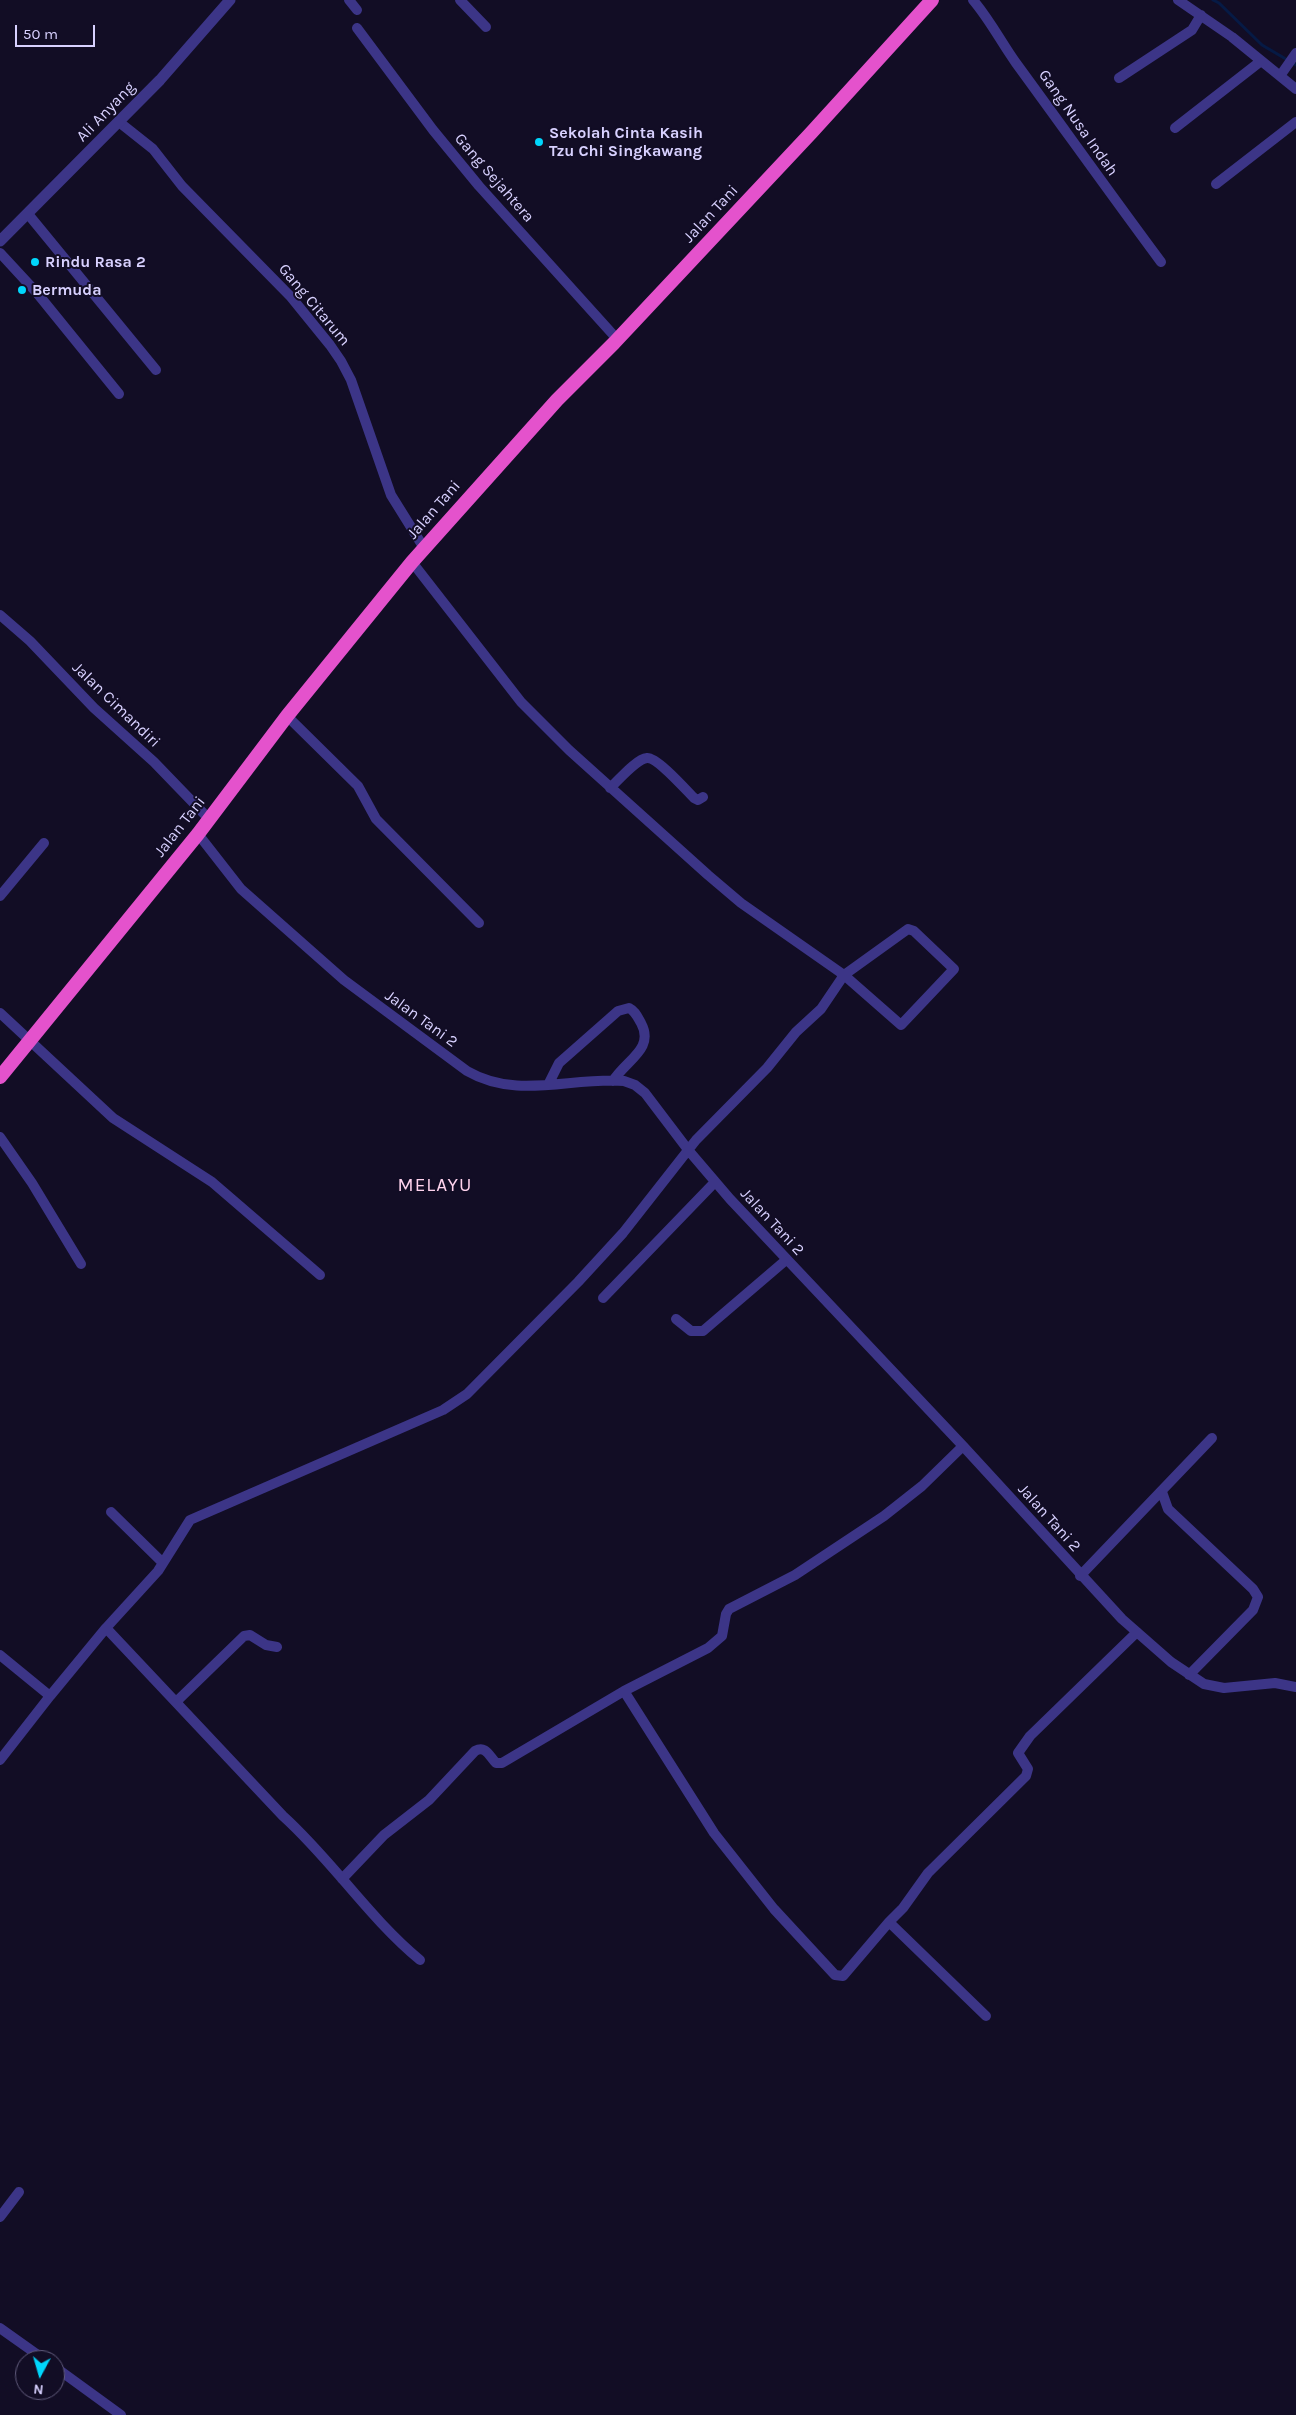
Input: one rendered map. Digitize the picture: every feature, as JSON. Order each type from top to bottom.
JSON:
[{"type":"highway","name":"Jalan Tani","points":[[0,1077],[198,834],[287,716],[424,548],[557,400],[618,339],[811,133],[932,0]]},
{"type":"street","name":"Ali Anyang","points":[[0,241],[160,80],[230,0]]},
{"type":"street","points":[[349,0],[358,10]]},
{"type":"street","points":[[460,0],[486,27]]},
{"type":"street","name":"Gang Nusa Indah","points":[[974,0],[987,16],[1008,52],[1092,170],[1161,262]]},
{"type":"street","points":[[1178,0],[1232,36],[1296,89]]},
{"type":"street","points":[[1119,78],[1192,30],[1201,15]]},
{"type":"street","name":"Gang Sejahtera","points":[[357,28],[433,130],[479,186],[618,339]]},
{"type":"street","points":[[1280,76],[1292,58]]},
{"type":"street","points":[[1175,128],[1261,60]]},
{"type":"street","name":"Gang Citarum","points":[[119,122],[153,149],[182,186],[291,297],[330,345],[348,374],[391,495],[424,548]]},
{"type":"street","points":[[1216,184],[1296,122]]},
{"type":"street","points":[[28,214],[156,370]]},
{"type":"street","points":[[0,253],[37,293],[119,394]]},
{"type":"street","points":[[0,1760],[106,1628],[163,1563],[186,1526],[200,1514],[443,1410],[467,1394],[604,1254],[696,1140],[767,1068],[796,1032],[821,1009],[844,975],[908,929],[914,931],[954,969],[901,1025],[844,975],[741,902],[569,750],[521,702],[412,562]]},
{"type":"street","name":"Jalan Cimandiri","points":[[0,615],[30,641],[94,708],[154,762],[209,819]]},
{"type":"street","points":[[287,716],[354,781],[376,818],[479,923]]},
{"type":"street","points":[[610,788],[639,761],[650,758],[655,760],[694,798],[698,800],[703,798]]},
{"type":"street","name":"Jalan Tani 2","points":[[198,834],[241,888],[344,980],[467,1071],[483,1080],[499,1084],[535,1087],[624,1081],[635,1085],[646,1093],[689,1151],[786,1260],[963,1446],[1080,1576],[1137,1632],[1171,1662],[1204,1684],[1224,1688],[1275,1683],[1296,1687]]},
{"type":"street","points":[[0,896],[44,843]]},
{"type":"street","points":[[548,1085],[559,1063],[618,1011],[629,1008],[634,1010],[646,1032],[646,1039],[642,1048],[619,1071],[613,1081]]},
{"type":"street","points":[[0,1013],[113,1118],[212,1182],[320,1275]]},
{"type":"street","points":[[0,1137],[32,1184],[80,1264]]},
{"type":"street","points":[[603,1298],[715,1182]]},
{"type":"street","points":[[676,1319],[691,1331],[703,1331],[786,1260]]},
{"type":"street","points":[[1080,1576],[1212,1438]]},
{"type":"street","points":[[342,1878],[384,1835],[429,1800],[475,1751],[482,1749],[496,1763],[502,1763],[624,1690],[681,1662],[718,1641],[724,1631],[726,1614],[730,1609],[795,1574],[884,1516],[922,1486],[963,1446]]},
{"type":"street","points":[[1162,1492],[1168,1509],[1253,1589],[1258,1597],[1253,1610],[1189,1675]]},
{"type":"street","points":[[111,1512],[163,1563]]},
{"type":"street","points":[[106,1628],[303,1834],[390,1934],[420,1960]]},
{"type":"street","points":[[624,1690],[714,1833],[774,1909],[835,1975],[843,1976],[941,1860],[1026,1776],[1028,1769],[1018,1753],[1030,1736],[1137,1632]]},
{"type":"street","points":[[176,1702],[244,1636],[250,1635],[266,1645],[277,1647]]},
{"type":"street","points":[[0,1655],[50,1696]]},
{"type":"street","points":[[889,1922],[986,2016]]},
{"type":"street","points":[[0,2217],[19,2192]]},
{"type":"street","points":[[0,2328],[31,2350]]},
{"type":"street","points":[[65,2374],[121,2415]]},
{"type":"waterway","points":[[1213,0],[1219,3],[1262,45],[1296,65]]},
{"type":"place","name":"Sekolah Cinta Kasih Tzu Chi Singkawang","points":[[539,142]]},
{"type":"place","name":"Rindu Rasa 2","points":[[35,262]]},
{"type":"place","name":"Bermuda","points":[[22,290]]},
{"type":"district","name":"MELAYU","points":[[435,1186]]}]
